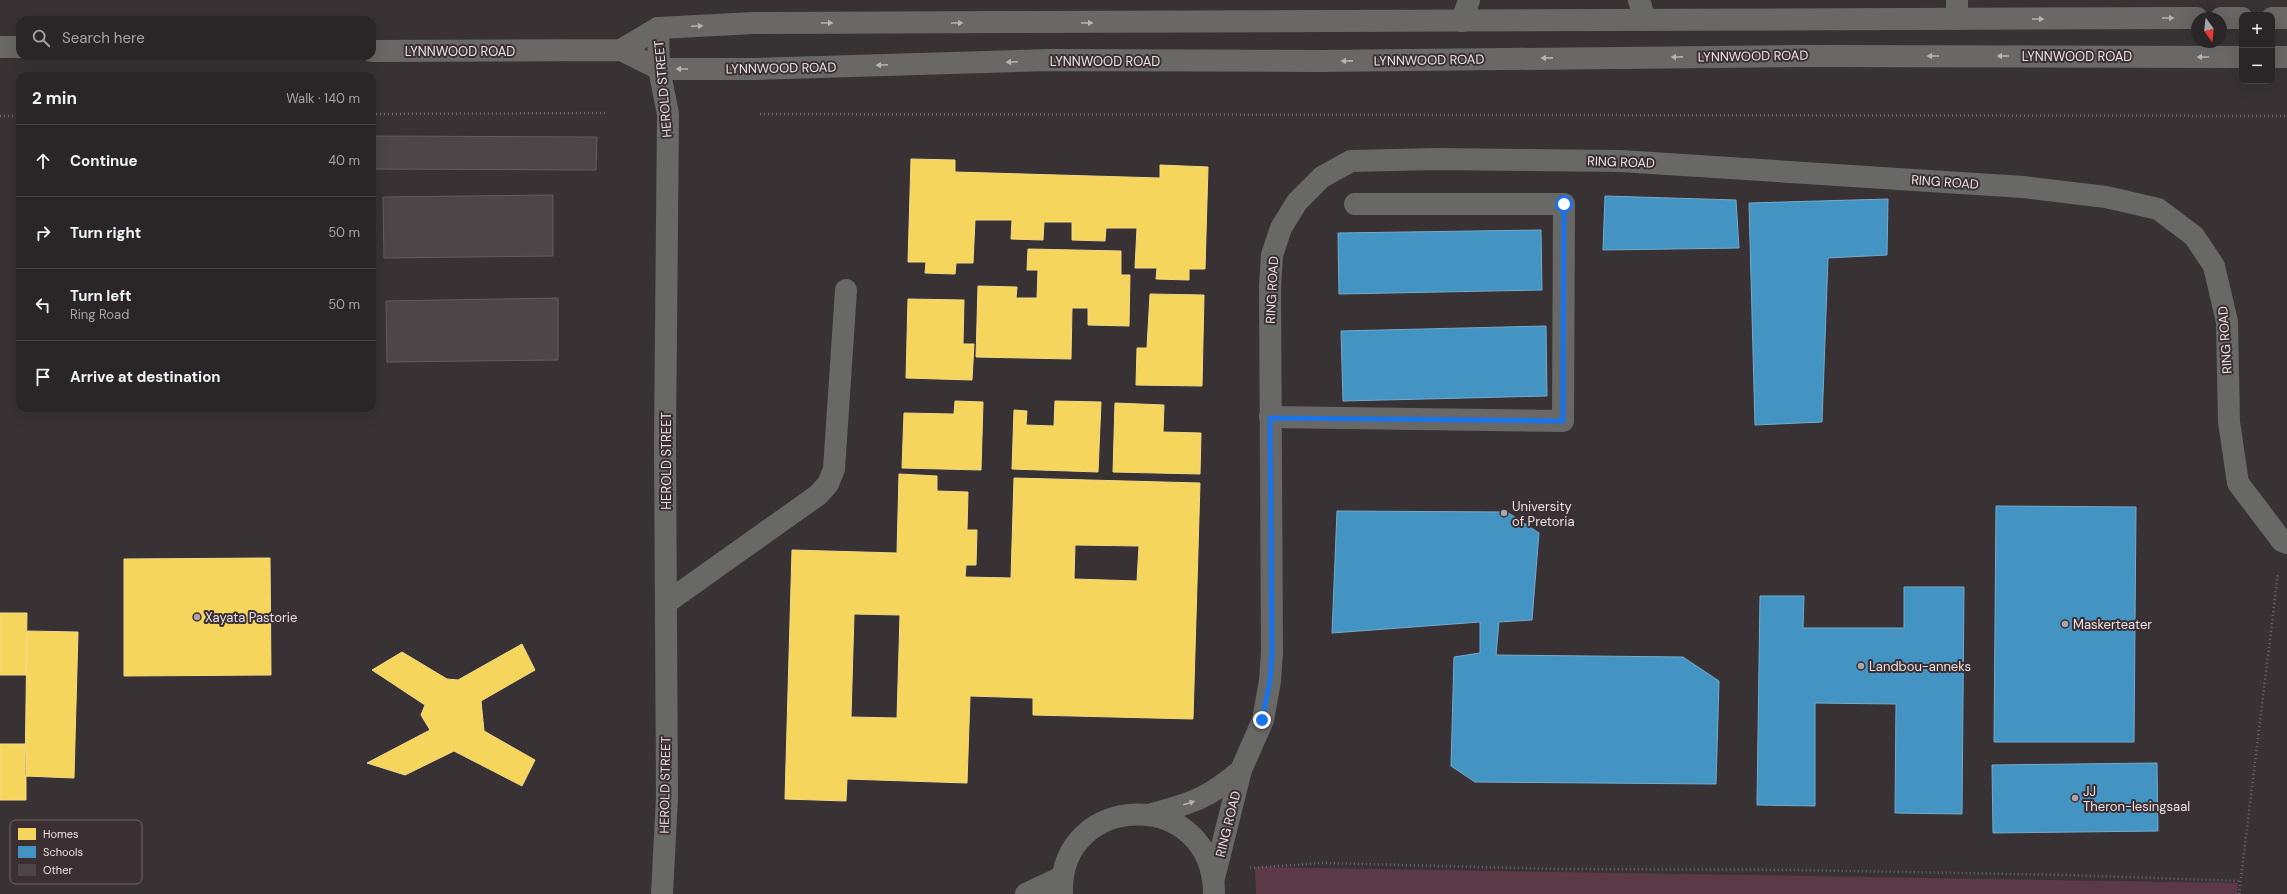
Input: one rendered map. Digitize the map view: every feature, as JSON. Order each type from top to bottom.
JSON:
[{"type":"main road","points":[[621,50],[658,28],[754,23],[1462,21],[1642,10],[1957,9],[2191,18]]},
{"type":"main road","points":[[2227,18],[2239,18]]},
{"type":"main road","points":[[2275,18],[2287,18]]},
{"type":"main road","points":[[0,47],[16,47]]},
{"type":"main road","name":"LYNNWOOD ROAD","points":[[376,51],[621,50],[659,69],[757,69],[1050,60],[1321,61],[1801,56],[2239,57]]},
{"type":"main road","points":[[2275,57],[2287,57]]},
{"type":"street","points":[[1462,21],[1469,0]]},
{"type":"street","name":"HEROLD STREET","points":[[658,28],[659,69],[668,114],[666,796],[662,894]]},
{"type":"street","name":"RING ROAD","points":[[1214,886],[1241,770],[1262,720],[1270,681],[1272,652],[1270,287],[1272,255],[1281,228],[1297,202],[1322,177],[1351,161],[1438,159],[1622,161],[2023,187],[2106,197],[2158,209],[2194,236],[2214,266],[2227,322],[2229,422],[2238,483],[2284,542]]},
{"type":"street","points":[[1270,418],[1563,421],[1564,204],[1355,204]]},
{"type":"street","points":[[666,603],[818,495],[828,484],[834,469],[846,290]]},
{"type":"street","name":"RING ROAD","points":[[1152,814],[1195,802],[1211,794],[1241,770]]},
{"type":"street","points":[[1026,894],[1062,885],[1073,848],[1094,827],[1108,819],[1137,813],[1152,814],[1174,822],[1193,836],[1203,849],[1214,886]]},
{"type":"path","points":[[376,114],[605,114]]},
{"type":"path","points":[[760,114],[2287,116]]},
{"type":"path","points":[[0,116],[16,116]]},
{"type":"path","points":[[2239,894],[2284,542]]},
{"type":"path","points":[[1214,886],[1255,867],[1323,863],[1551,868],[1793,870],[2066,875],[2241,881]]},
{"type":"shaded area","points":[[1255,867],[2238,883],[2237,894],[1256,894]]},
{"type":"building: Homes","points":[[911,159],[955,160],[955,172],[1160,178],[1160,165],[1208,167],[1205,269],[1189,269],[1189,280],[1156,279],[1157,268],[1135,268],[1137,228],[1106,228],[1105,241],[1072,240],[1072,222],[1044,222],[1043,240],[1011,239],[1012,220],[975,220],[973,263],[956,263],[955,274],[925,273],[926,262],[908,262]]},
{"type":"building: Homes","points":[[1028,249],[1121,251],[1121,275],[1130,275],[1129,326],[1088,325],[1088,308],[1072,308],[1071,359],[976,357],[978,286],[1017,287],[1016,298],[1037,298],[1038,270],[1027,270]]},
{"type":"building: Homes","points":[[1150,294],[1204,295],[1202,386],[1136,385],[1137,348],[1147,348]]},
{"type":"building: Homes","points":[[908,299],[964,300],[963,344],[974,344],[972,380],[906,378]]},
{"type":"building: Homes","points":[[955,401],[983,402],[981,470],[902,468],[904,413],[954,414]]},
{"type":"building: Homes","points":[[1055,401],[1101,402],[1098,472],[1012,469],[1014,410],[1027,411],[1026,425],[1054,426]]},
{"type":"building: Homes","points":[[1115,403],[1164,405],[1163,432],[1201,433],[1200,474],[1113,472]]},
{"type":"building: Homes","points":[[899,474],[937,476],[937,491],[968,492],[967,530],[977,530],[976,565],[966,565],[965,577],[1011,578],[1014,478],[1200,483],[1193,719],[1033,715],[1033,698],[970,696],[967,783],[847,779],[846,801],[785,799],[792,550],[897,553]],"holes":[[[1075,545],[1139,546],[1137,581],[1074,579]],[[854,614],[900,615],[897,718],[851,717]]]},
{"type":"building: Homes","name":"Xayata Pastorie","points":[[270,558],[271,675],[124,676],[124,559]]},
{"type":"building: Homes","points":[[0,613],[27,613],[26,675],[0,675]]},
{"type":"building: Homes","points":[[27,631],[78,632],[74,778],[25,776]]},
{"type":"building: Homes","points":[[522,644],[535,670],[481,701],[484,731],[535,760],[522,786],[454,751],[405,775],[367,763],[430,730],[421,715],[425,705],[372,670],[402,652],[447,679],[458,680]]},
{"type":"building: Homes","points":[[0,744],[26,744],[26,800],[0,800]]},
{"type":"building: Schools","points":[[1605,196],[1736,200],[1739,248],[1603,250]]},
{"type":"building: Schools","points":[[1888,199],[1887,255],[1828,258],[1822,422],[1755,425],[1749,203]]},
{"type":"building: Schools","points":[[1541,230],[1542,290],[1339,294],[1338,233]]},
{"type":"building: Schools","points":[[1546,326],[1547,396],[1343,401],[1341,331]]},
{"type":"building: Schools","name":"Maskerteater","points":[[1996,506],[2136,507],[2134,742],[1994,742]]},
{"type":"building: Schools","points":[[1337,511],[1507,512],[1539,533],[1532,620],[1499,622],[1496,655],[1683,657],[1719,681],[1716,784],[1475,782],[1451,766],[1454,657],[1480,653],[1480,622],[1332,633]]},
{"type":"building: Schools","name":"Landbou-anneks","points":[[1904,587],[1964,587],[1962,814],[1895,813],[1896,704],[1815,703],[1815,806],[1757,805],[1760,596],[1804,596],[1803,628],[1904,628]]},
{"type":"building: Schools","name":"JJ Theron-lesingsaal","points":[[2157,763],[2158,831],[1993,833],[1992,765]]},
{"type":"building: Other","points":[[376,136],[597,137],[596,170],[376,169]]},
{"type":"building: Other","points":[[553,195],[553,256],[384,258],[383,197]]},
{"type":"building: Other","points":[[558,298],[558,360],[387,362],[386,301]]},
{"type":"place","name":"University of Pretoria","points":[[1504,513]]},
{"type":"place","name":"Xayata Pastorie","points":[[197,617]]},
{"type":"place","name":"Maskerteater","points":[[2065,624]]},
{"type":"place","name":"Landbou-anneks","points":[[1861,666]]},
{"type":"place","name":"JJ Theron-lesingsaal","points":[[2075,798]]},
{"type":"route","points":[[1262,720],[1270,681],[1272,652],[1270,418],[1563,421],[1564,204]]}]
